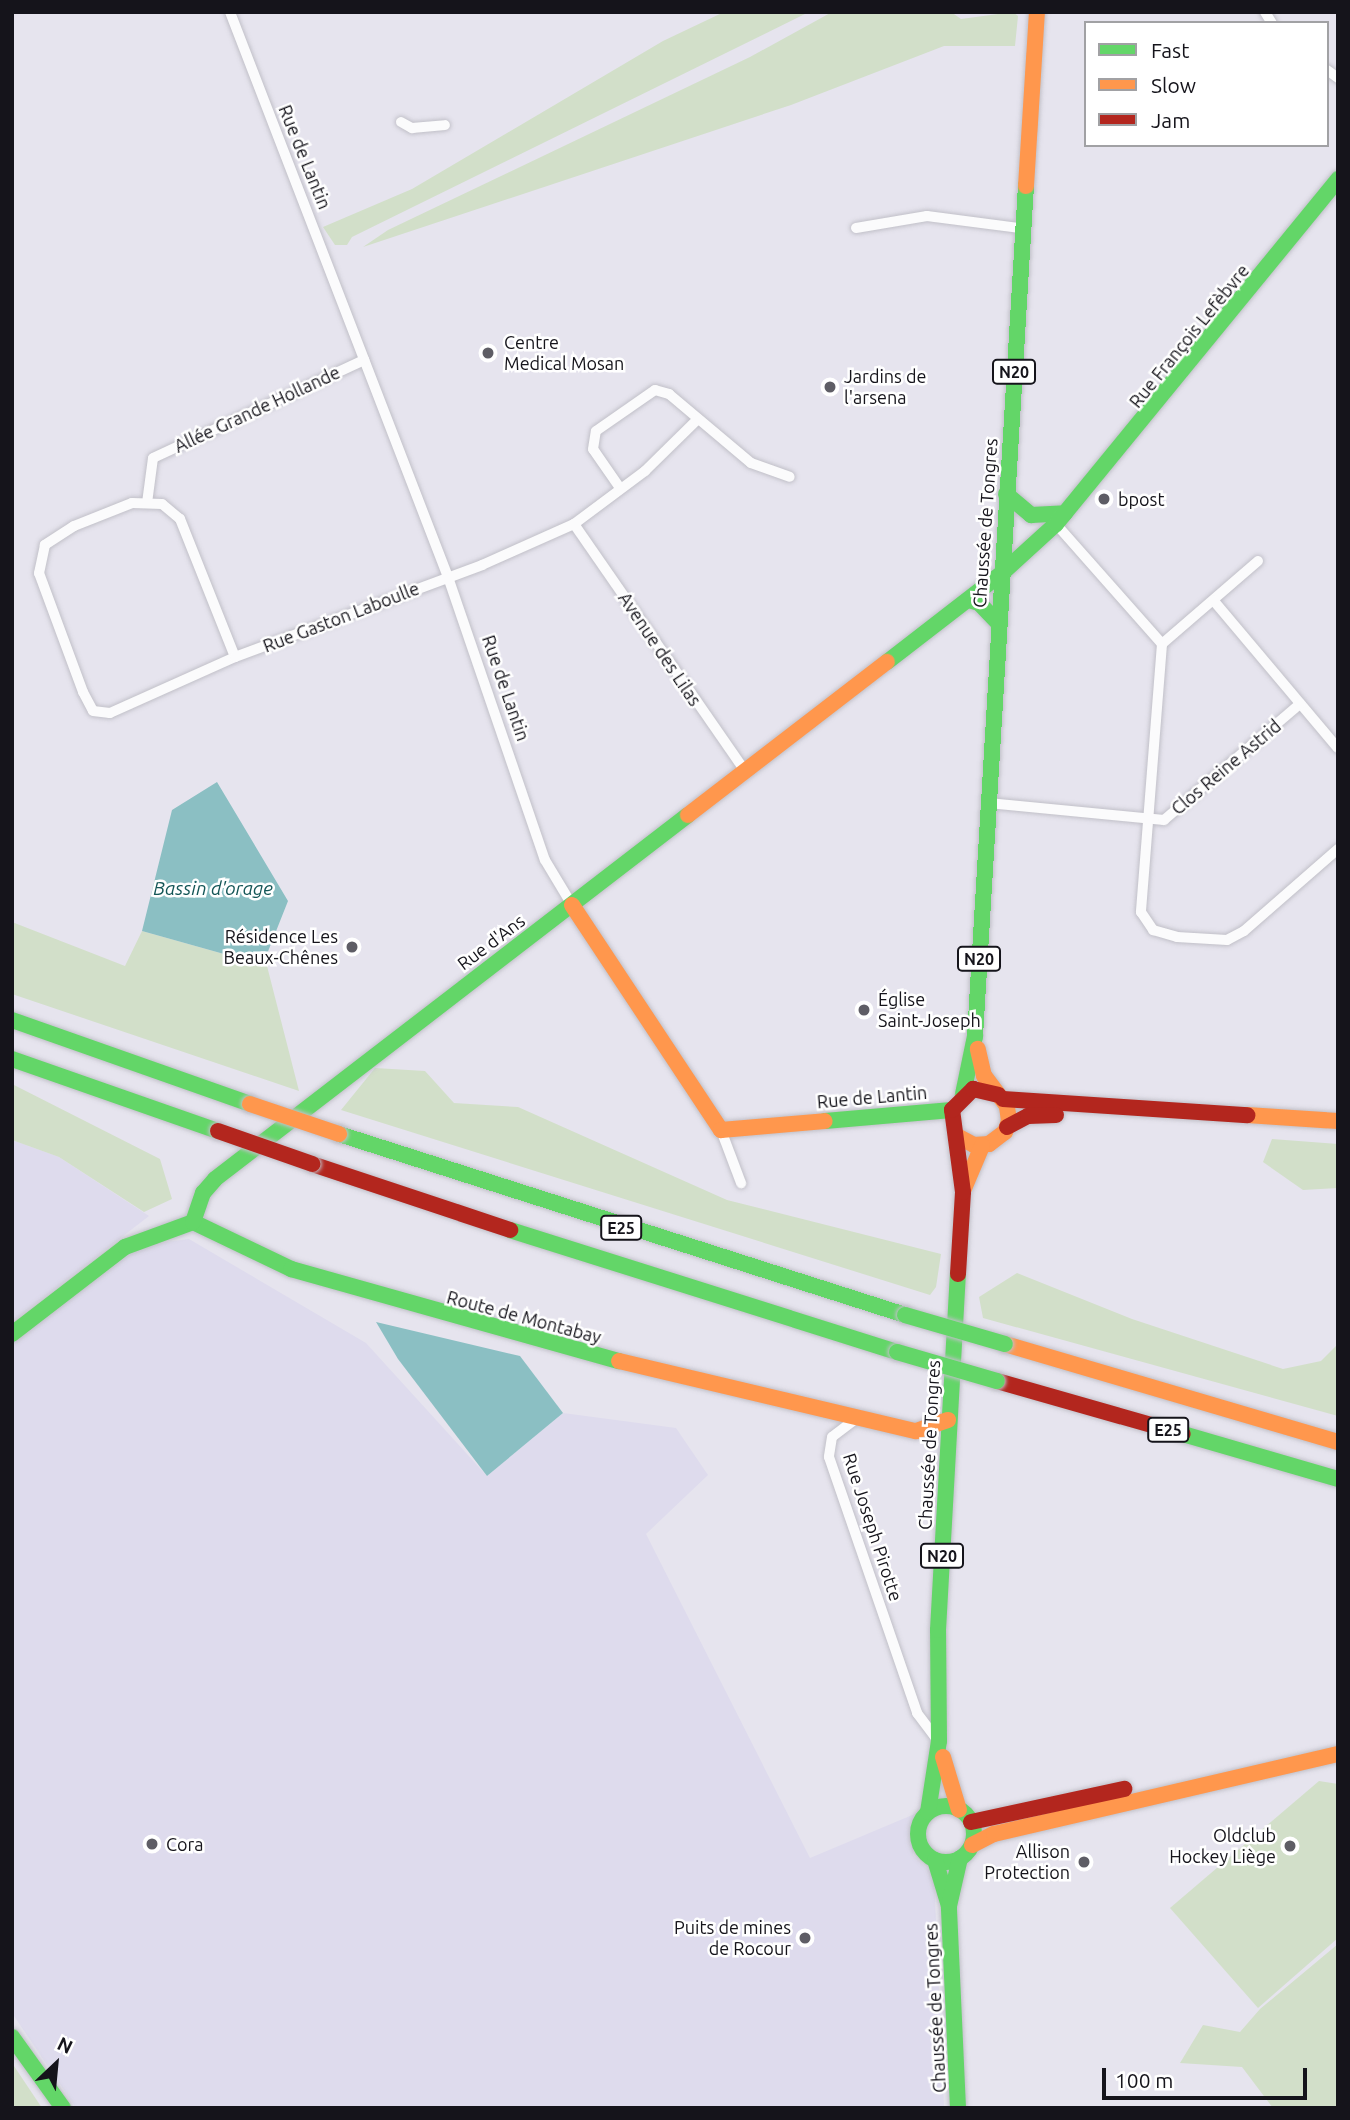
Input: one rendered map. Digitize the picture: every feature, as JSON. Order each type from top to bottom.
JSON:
[{"type":"main road","name":"Chaussée de Tongres","points":[[928,1812],[939,1741],[938,1630],[963,1192],[959,1137],[952,1124],[952,1110],[964,1094],[975,1036],[1020,228],[1037,12]]},
{"type":"main road","name":"Rue François Lefèbvre","points":[[1001,574],[1060,519],[1231,317],[1338,179]]},
{"type":"main road","points":[[1006,494],[1031,515],[1060,519]]},
{"type":"main road","name":"Rue d'Ans","points":[[193,1222],[203,1193],[215,1179],[1001,574]]},
{"type":"main road","points":[[969,600],[979,603],[998,623]]},
{"type":"main road","name":"Rue de Lantin","points":[[572,905],[722,1130],[952,1110]]},
{"type":"main road","name":"E25","points":[[12,1020],[339,1134],[905,1315],[1338,1442]]},
{"type":"main road","name":"Chaussée de Tongres","points":[[975,1036],[984,1076],[1001,1097],[1009,1113],[1007,1127]]},
{"type":"main road","name":"E25","points":[[12,1059],[610,1264],[897,1352],[1338,1479]]},
{"type":"main road","points":[[964,1094],[982,1088],[1001,1097],[1338,1121]]},
{"type":"main road","points":[[959,1137],[982,1146],[996,1141],[1007,1127],[1028,1116],[1050,1115],[1338,1134]]},
{"type":"main road","name":"Chaussée de Tongres","points":[[963,1192],[982,1146]]},
{"type":"main road","points":[[12,1334],[125,1247],[193,1222]]},
{"type":"main road","name":"Route de Montabay","points":[[193,1222],[268,1261],[322,1280],[540,1342],[857,1418]]},
{"type":"main road","points":[[857,1418],[916,1431],[948,1420]]},
{"type":"main road","name":"Chaussée de Tongres","points":[[939,1741],[950,1790],[960,1810]]},
{"type":"main road","points":[[972,1845],[971,1822],[1338,1743]]},
{"type":"main road","points":[[935,1860],[960,1858],[972,1845],[994,1834],[1338,1754]]},
{"type":"main road","points":[[928,1812],[943,1806],[960,1810]]},
{"type":"main road","name":"N20","points":[[960,1810],[971,1822]]},
{"type":"main road","name":"N20","points":[[928,1812],[917,1834],[920,1847],[935,1860]]},
{"type":"main road","name":"Chaussée de Tongres","points":[[949,1906],[960,1858]]},
{"type":"main road","name":"Chaussée de Tongres","points":[[935,1860],[949,1906],[958,2108]]},
{"type":"main road","points":[[12,2036],[63,2108]]},
{"type":"street","name":"Rue de Lantin","points":[[230,12],[448,577],[545,860],[572,905]]},
{"type":"street","points":[[401,122],[412,128],[445,125]]},
{"type":"street","points":[[856,228],[927,216],[1020,228]]},
{"type":"street","name":"Allée Grande Hollande","points":[[147,503],[153,458],[364,360]]},
{"type":"street","points":[[620,488],[593,449],[596,431],[655,390],[669,394],[751,463],[790,477]]},
{"type":"street","points":[[448,577],[574,524],[645,471],[698,419]]},
{"type":"street","name":"Rue Gaston Laboulle","points":[[147,503],[132,503],[74,526],[45,545],[38,573],[93,710],[110,713],[235,657],[448,577]]},
{"type":"street","points":[[147,503],[162,504],[180,519],[235,657]]},
{"type":"street","points":[[1060,519],[1162,644],[1258,561]]},
{"type":"street","name":"Avenue des Lilas","points":[[574,524],[746,772]]},
{"type":"street","points":[[1214,601],[1338,748]]},
{"type":"street","name":"Clos Reine Astrid","points":[[1162,644],[1141,912],[1153,930],[1177,937],[1227,940],[1244,931],[1338,849]]},
{"type":"street","name":"Clos Reine Astrid","points":[[988,803],[1164,820],[1300,704]]},
{"type":"street","points":[[722,1130],[741,1183]]},
{"type":"street","name":"Rue Joseph Pirotte","points":[[857,1418],[832,1437],[829,1457],[917,1713],[939,1741]]},
{"type":"shaded area","points":[[12,1140],[59,1157],[149,1216],[12,1322]]},
{"type":"shaded area","points":[[189,1239],[366,1343],[487,1476],[563,1413],[676,1428],[708,1475],[646,1534],[810,1858],[917,1813],[913,1855],[934,1876],[944,2108],[76,2108],[12,2013],[12,1342],[129,1255],[159,1243]]},
{"type":"green space","points":[[724,12],[809,12],[352,237],[347,245],[335,245],[323,227],[412,189],[663,41]]},
{"type":"green space","points":[[832,12],[951,12],[961,19],[1013,12],[1018,16],[1015,46],[944,46],[791,105],[363,247],[388,230],[750,57]]},
{"type":"green space","points":[[12,922],[125,966],[142,931],[267,966],[299,1091],[12,994]]},
{"type":"green space","points":[[375,1068],[425,1071],[454,1103],[518,1107],[727,1200],[941,1254],[936,1287],[930,1295],[341,1110]]},
{"type":"green space","points":[[12,1084],[160,1159],[172,1199],[144,1212],[59,1157],[12,1140]]},
{"type":"green space","points":[[1272,1139],[1338,1144],[1338,1188],[1303,1190],[1263,1162]]},
{"type":"green space","points":[[1017,1273],[1132,1319],[1283,1369],[1321,1361],[1338,1344],[1338,1416],[983,1318],[979,1297]]},
{"type":"green space","name":"Oldclub Hockey Liège","points":[[1319,1781],[1338,1784],[1338,1938],[1258,2008],[1170,1908]]},
{"type":"green space","points":[[1338,1944],[1338,2108],[1273,2108],[1242,2067],[1180,2063],[1203,2025],[1240,2032],[1260,2009]]},
{"type":"green space","points":[[12,2063],[42,2108],[12,2108]]},
{"type":"water","name":"Bassin d'orage","points":[[217,782],[288,901],[267,954],[267,966],[142,931],[172,810]]},
{"type":"water","points":[[376,1322],[520,1356],[563,1413],[487,1476],[398,1359]]},
{"type":"traffic: fast","points":[[887,662],[1001,574],[1056,524],[1338,179]]},
{"type":"traffic: fast","points":[[963,1094],[975,1036],[1026,186]]},
{"type":"traffic: fast","points":[[1006,494],[1031,515],[1065,513]]},
{"type":"traffic: fast","points":[[969,600],[979,603],[998,623]]},
{"type":"traffic: fast","points":[[12,1334],[125,1247],[193,1222],[203,1193],[215,1179],[688,815]]},
{"type":"traffic: fast","points":[[12,1020],[250,1104]]},
{"type":"traffic: fast","points":[[12,1059],[218,1131]]},
{"type":"traffic: fast","points":[[825,1121],[952,1110]]},
{"type":"traffic: fast","points":[[339,1134],[905,1315]]},
{"type":"traffic: fast","points":[[193,1222],[291,1269],[619,1361]]},
{"type":"traffic: fast","points":[[510,1230],[897,1352]]},
{"type":"traffic: fast","points":[[928,1812],[939,1741],[938,1630],[958,1274]]},
{"type":"traffic: fast","points":[[905,1315],[1005,1344]]},
{"type":"traffic: fast","points":[[897,1352],[997,1381]]},
{"type":"traffic: fast","points":[[1183,1434],[1338,1479]]},
{"type":"traffic: fast","points":[[946,1806],[957,1808],[966,1814],[972,1823],[974,1834],[972,1845],[966,1854],[957,1860],[946,1862],[935,1860],[926,1854],[920,1845],[918,1834],[920,1823],[926,1814],[935,1808],[946,1806]]},
{"type":"traffic: fast","points":[[958,2108],[949,1906],[960,1858]]},
{"type":"traffic: fast","points":[[935,1860],[949,1906]]},
{"type":"traffic: fast","points":[[12,2037],[63,2108]]},
{"type":"traffic: slow","points":[[1026,186],[1037,12]]},
{"type":"traffic: slow","points":[[688,815],[887,662]]},
{"type":"traffic: slow","points":[[572,905],[721,1130],[825,1121]]},
{"type":"traffic: slow","points":[[959,1137],[974,1145],[989,1144],[1005,1132],[1009,1121],[1007,1106],[984,1076],[978,1049]]},
{"type":"traffic: slow","points":[[250,1104],[339,1134]]},
{"type":"traffic: slow","points":[[1247,1115],[1338,1121]]},
{"type":"traffic: slow","points":[[963,1191],[982,1146]]},
{"type":"traffic: slow","points":[[1005,1344],[1338,1442]]},
{"type":"traffic: slow","points":[[619,1361],[916,1431],[948,1420]]},
{"type":"traffic: slow","points":[[972,1845],[994,1834],[1338,1754]]},
{"type":"traffic: slow","points":[[943,1757],[959,1810]]},
{"type":"traffic: jam","points":[[958,1274],[963,1192],[952,1110],[973,1089],[998,1095]]},
{"type":"traffic: jam","points":[[1003,1099],[1247,1115]]},
{"type":"traffic: jam","points":[[1007,1127],[1028,1116],[1056,1115]]},
{"type":"traffic: jam","points":[[218,1131],[312,1164]]},
{"type":"traffic: jam","points":[[312,1164],[510,1230]]},
{"type":"traffic: jam","points":[[997,1381],[1183,1434]]},
{"type":"traffic: jam","points":[[971,1822],[1124,1789]]},
{"type":"place","name":"Centre Medical Mosan","points":[[488,353]]},
{"type":"place","name":"Jardins de l'arsena","points":[[830,387]]},
{"type":"place","name":"bpost","points":[[1104,499]]},
{"type":"place","name":"Résidence Les Beaux-Chênes","points":[[352,947]]},
{"type":"place","name":"Église Saint-Joseph","points":[[864,1010]]},
{"type":"place","name":"Cora","points":[[152,1844]]},
{"type":"place","name":"Oldclub Hockey Liège","points":[[1290,1846]]},
{"type":"place","name":"Allison Protection","points":[[1084,1862]]},
{"type":"place","name":"Puits de mines de Rocour","points":[[805,1938]]}]
